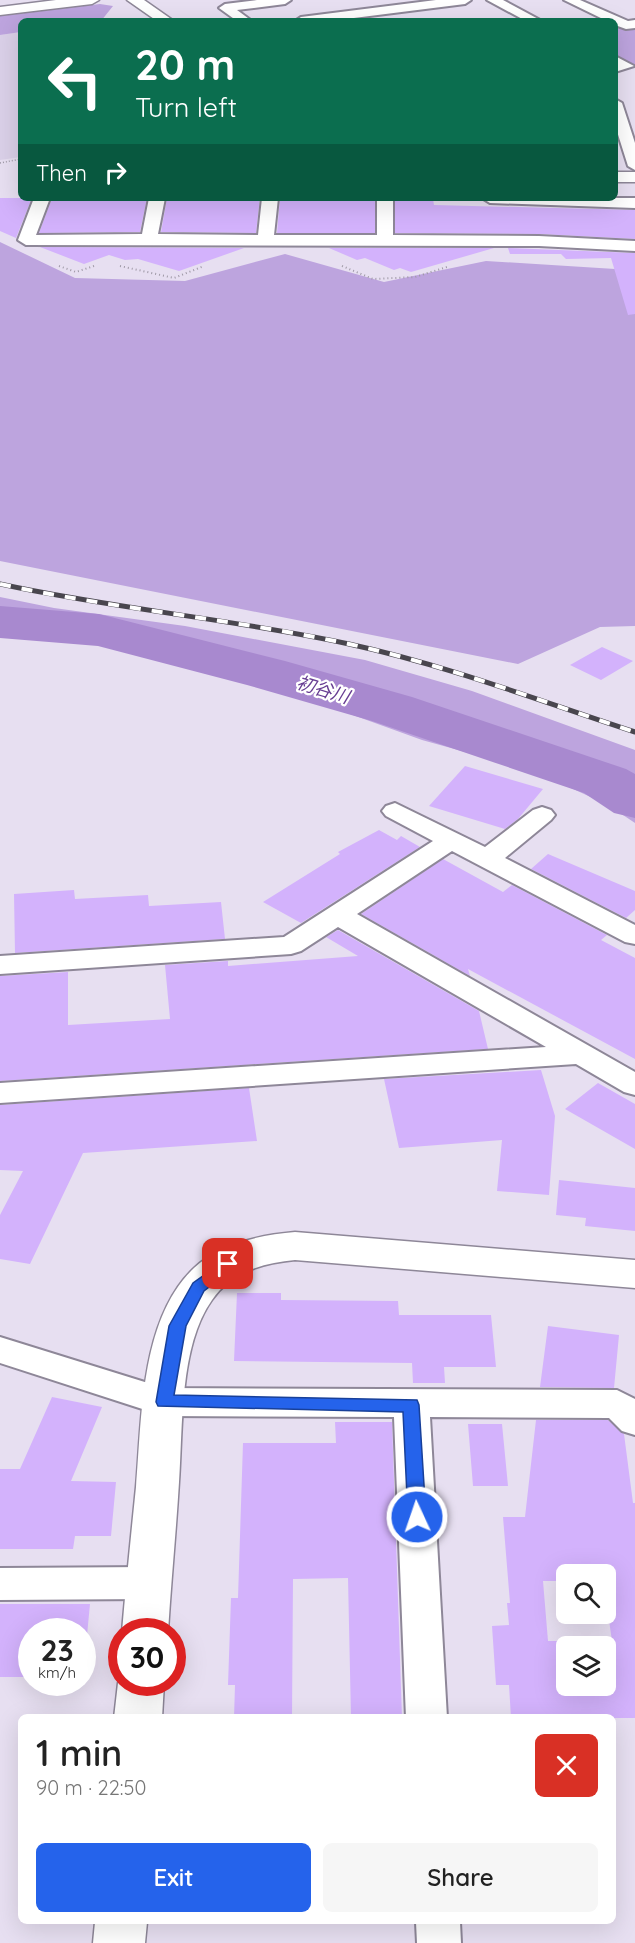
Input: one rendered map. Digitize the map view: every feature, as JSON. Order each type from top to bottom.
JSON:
[{"type":"street","points":[[0,11],[92,0]]},
{"type":"street","points":[[134,0],[162,18]]},
{"type":"street","points":[[241,18],[225,8],[285,0]]},
{"type":"street","points":[[400,0],[431,16]]},
{"type":"street","points":[[345,18],[412,6],[465,0]]},
{"type":"street","points":[[493,0],[530,18]]},
{"type":"street","points":[[570,0],[610,18]]},
{"type":"street","points":[[618,21],[626,25],[635,24]]},
{"type":"street","points":[[618,62],[627,66],[618,68]]},
{"type":"street","points":[[623,117],[635,166]]},
{"type":"street","points":[[618,177],[635,177]]},
{"type":"street","points":[[41,201],[26,240],[539,241],[635,246]]},
{"type":"street","points":[[149,239],[156,201]]},
{"type":"street","points":[[265,240],[270,201]]},
{"type":"street","points":[[385,201],[385,240]]},
{"type":"street","points":[[577,201],[635,203]]},
{"type":"street","points":[[395,811],[635,936]]},
{"type":"street","points":[[487,859],[542,815]]},
{"type":"street","points":[[0,965],[291,945],[452,840]]},
{"type":"street","points":[[338,915],[635,1085]]},
{"type":"street","points":[[0,1093],[580,1054]]},
{"type":"street","points":[[146,1618],[164,1402],[177,1326],[198,1287],[228,1264],[256,1251],[295,1246],[635,1274]]},
{"type":"street","points":[[0,1350],[164,1402],[411,1405],[617,1404],[635,1421]]},
{"type":"street","points":[[411,1405],[427,1714]]},
{"type":"street","points":[[0,1584],[149,1583]]},
{"type":"street","points":[[138,1714],[140,1696]]},
{"type":"street","points":[[119,1943],[121,1924]]},
{"type":"street","points":[[438,1924],[439,1943]]},
{"type":"path","points":[[0,163],[18,160]]},
{"type":"shaded area","points":[[100,4],[113,6],[103,18],[18,18],[18,32],[0,35],[0,16]]},
{"type":"shaded area","points":[[635,26],[635,65],[618,56],[618,28]]},
{"type":"shaded area","points":[[18,32],[18,157],[0,160],[0,35]]},
{"type":"shaded area","points":[[0,242],[75,278],[185,281],[285,254],[384,282],[486,261],[631,270],[635,267],[635,626],[600,627],[518,664],[0,561]]},
{"type":"shaded area","points":[[0,597],[54,608],[185,626],[365,660],[472,691],[635,750],[635,823],[608,805],[534,771],[422,740],[215,665],[102,638],[23,629],[0,631]]},
{"type":"building","points":[[0,198],[31,201],[16,238],[0,231]]},
{"type":"building","points":[[51,201],[146,201],[140,232],[39,233]]},
{"type":"building","points":[[166,201],[260,201],[256,233],[161,232]]},
{"type":"building","points":[[280,201],[375,201],[375,233],[277,233]]},
{"type":"building","points":[[395,201],[433,201],[434,205],[635,210],[635,239],[539,234],[395,233]]},
{"type":"building","points":[[40,247],[244,248],[179,271],[138,259],[125,260],[109,255],[84,264]]},
{"type":"building","points":[[329,248],[494,248],[411,272],[400,268],[394,270],[365,258],[357,260]]},
{"type":"building","points":[[508,248],[635,253],[635,314],[628,315],[611,258],[566,259],[561,254],[510,254]]},
{"type":"building","points":[[602,647],[633,661],[601,680],[570,665]]},
{"type":"building","points":[[465,766],[543,789],[518,819],[505,829],[429,806]]},
{"type":"building","points":[[379,830],[397,840],[401,836],[420,847],[301,923],[263,902],[340,854],[338,852]]},
{"type":"building","points":[[548,854],[635,891],[635,910],[626,918],[531,869]]},
{"type":"building","points":[[443,859],[503,892],[512,885],[607,935],[601,940],[635,958],[635,1059],[468,969],[470,976],[361,914]]},
{"type":"building","points":[[74,890],[75,899],[148,895],[149,906],[221,902],[225,939],[15,953],[14,894]]},
{"type":"building","points":[[338,930],[479,1011],[488,1049],[0,1081],[0,976],[68,972],[68,1025],[170,1019],[165,965],[228,961],[228,966],[358,956],[326,937]]},
{"type":"building","points":[[541,1070],[555,1116],[549,1195],[497,1191],[502,1140],[399,1148],[384,1079]]},
{"type":"building","points":[[598,1083],[635,1104],[635,1149],[565,1109]]},
{"type":"building","points":[[249,1088],[257,1141],[83,1153],[30,1264],[0,1259],[0,1215],[23,1171],[0,1170],[0,1105]]},
{"type":"building","points":[[559,1180],[635,1188],[635,1231],[585,1226],[586,1218],[556,1215]]},
{"type":"building","points":[[237,1293],[281,1293],[281,1300],[398,1301],[399,1315],[491,1315],[496,1367],[444,1367],[445,1383],[413,1383],[412,1363],[234,1361]]},
{"type":"building","points":[[548,1326],[619,1335],[614,1388],[540,1387]]},
{"type":"building","points":[[52,1397],[102,1407],[71,1481],[116,1482],[111,1536],[75,1536],[73,1549],[0,1549],[0,1469],[20,1469]]},
{"type":"building","points":[[536,1420],[608,1420],[624,1434],[633,1503],[635,1503],[635,1718],[616,1718],[616,1714],[511,1714],[509,1685],[496,1685],[492,1626],[509,1625],[507,1603],[510,1603],[503,1517],[525,1517]],"holes":[[[556,1564],[616,1564],[616,1624],[610,1624],[611,1636],[616,1636],[616,1696],[556,1696],[556,1641],[548,1641],[543,1581],[556,1581]]]},
{"type":"building","points":[[335,1422],[392,1422],[402,1714],[351,1714],[348,1578],[293,1579],[292,1714],[234,1714],[235,1685],[228,1685],[231,1598],[238,1598],[243,1443],[336,1443]]},
{"type":"building","points":[[468,1424],[502,1424],[508,1486],[473,1486]]},
{"type":"building","points":[[0,1604],[90,1604],[89,1618],[18,1618],[18,1677],[0,1677]]},
{"type":"waterway","name":"初谷川","points":[[0,622],[99,630],[266,673],[392,709],[605,781],[635,800]]},
{"type":"railway","points":[[0,584],[349,644],[421,662],[493,684],[635,732]]},
{"type":"route","points":[[228,1264],[198,1287],[177,1326],[164,1402],[411,1405],[417,1517]]}]
